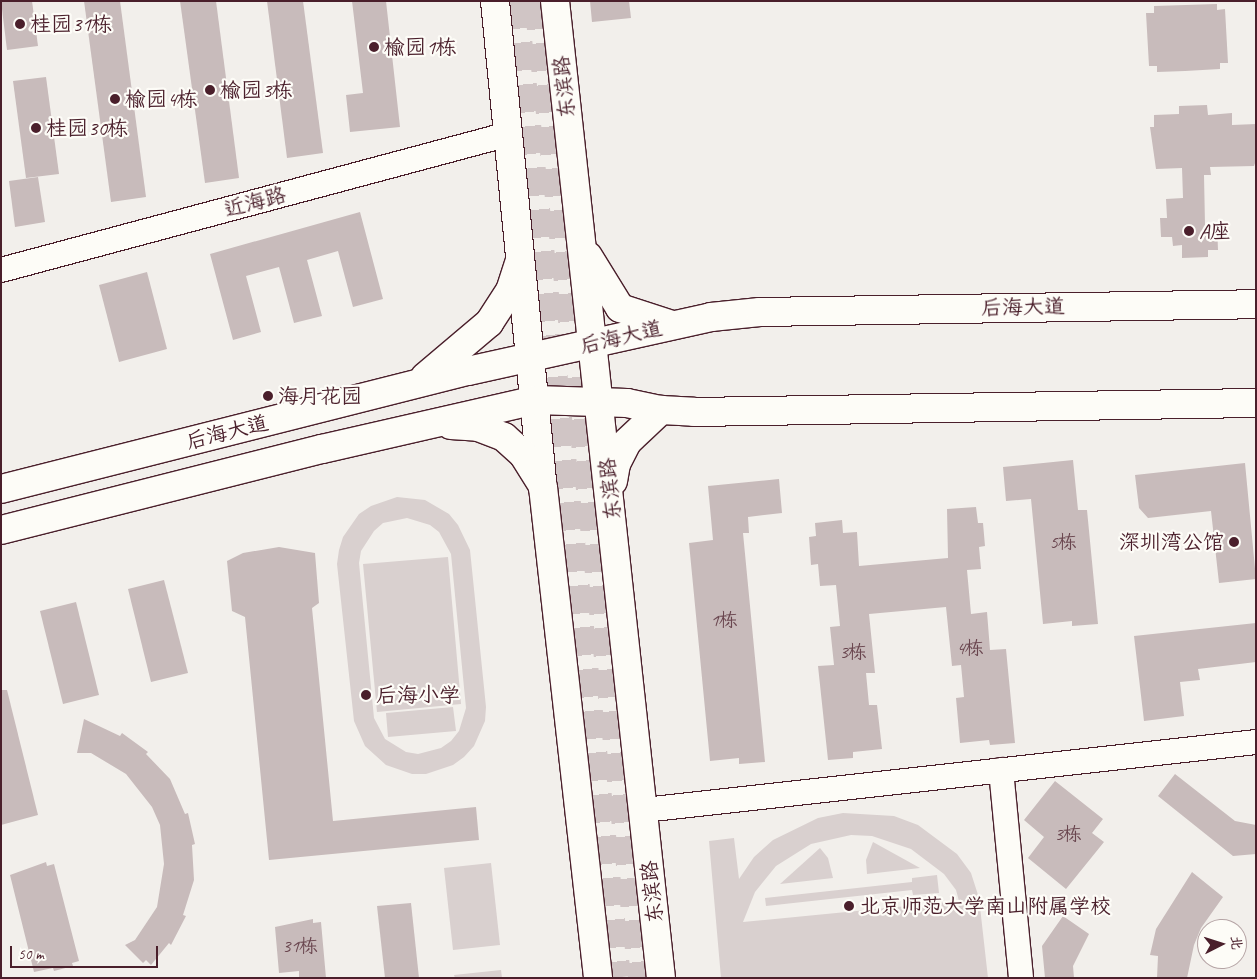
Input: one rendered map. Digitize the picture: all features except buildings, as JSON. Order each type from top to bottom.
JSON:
[{"type":"main road","points":[[494,1],[522,252],[544,487],[598,978]]},
{"type":"main road","name":"东滨路","points":[[555,1],[601,403],[661,978]]},
{"type":"main road","points":[[582,246],[620,308],[672,325]]},
{"type":"main road","points":[[415,384],[488,322],[510,292],[522,252]]},
{"type":"main road","name":"后海大道","points":[[1,488],[415,384],[711,317],[760,312],[1256,304]]},
{"type":"main road","name":"后海大道","points":[[1,530],[434,423],[536,400],[627,403],[661,410],[1256,403]]},
{"type":"main road","points":[[610,494],[616,464],[627,442],[661,410]]},
{"type":"main road","points":[[434,423],[478,427],[504,437],[522,454],[544,487]]},
{"type":"street","name":"近海路","points":[[1,270],[509,134]]},
{"type":"street","points":[[644,810],[1256,742]]},
{"type":"street","points":[[1001,770],[1020,978]]},
{"type":"shaded area","points":[[397,497],[425,500],[449,514],[458,525],[470,550],[486,707],[485,721],[474,746],[464,757],[453,765],[426,774],[412,774],[386,765],[365,746],[354,721],[337,564],[343,537],[359,514],[371,506]],"holes":[[[407,518],[430,525],[439,532],[451,554],[466,708],[459,731],[451,741],[441,748],[418,754],[406,752],[385,739],[374,718],[359,563],[361,551],[374,531],[383,523]]]},
{"type":"shaded area","points":[[448,557],[461,704],[377,712],[363,564]]},
{"type":"shaded area","points":[[453,707],[456,731],[388,737],[386,713]]},
{"type":"shaded area","points":[[843,813],[894,816],[918,825],[957,854],[971,873],[979,898],[988,978],[721,978],[709,841],[734,838],[739,879],[754,857],[773,840],[818,818]],"holes":[[[851,835],[872,836],[911,849],[944,874],[956,890],[959,901],[743,922],[755,892],[776,866],[811,844]]]},
{"type":"shaded area","points":[[873,842],[920,868],[867,874],[866,860]]},
{"type":"shaded area","points":[[820,848],[828,858],[833,878],[780,884]]},
{"type":"shaded area","points":[[491,863],[500,945],[453,950],[444,868]]},
{"type":"shaded area","points":[[937,875],[939,893],[913,895],[912,890],[766,906],[765,898],[912,882],[912,878]]},
{"type":"shaded area","points":[[501,970],[502,978],[455,978],[454,975]]},
{"type":"tunnel","points":[[514,1],[617,978]]},
{"type":"tunnel","points":[[538,1],[642,978]]},
{"type":"place","name":"桂园31栋","points":[[20,24]]},
{"type":"place","name":"榆园1栋","points":[[374,47]]},
{"type":"place","name":"榆园3栋","points":[[210,90]]},
{"type":"place","name":"榆园4栋","points":[[115,99]]},
{"type":"place","name":"桂园30栋","points":[[36,128]]},
{"type":"place","name":"A座","points":[[1189,231]]},
{"type":"place","name":"海月花园","points":[[268,396]]},
{"type":"place","name":"深圳湾公馆","points":[[1234,542]]},
{"type":"place","name":"后海小学","points":[[366,695]]},
{"type":"place","name":"北京师范大学南山附属学校","points":[[849,906]]}]
